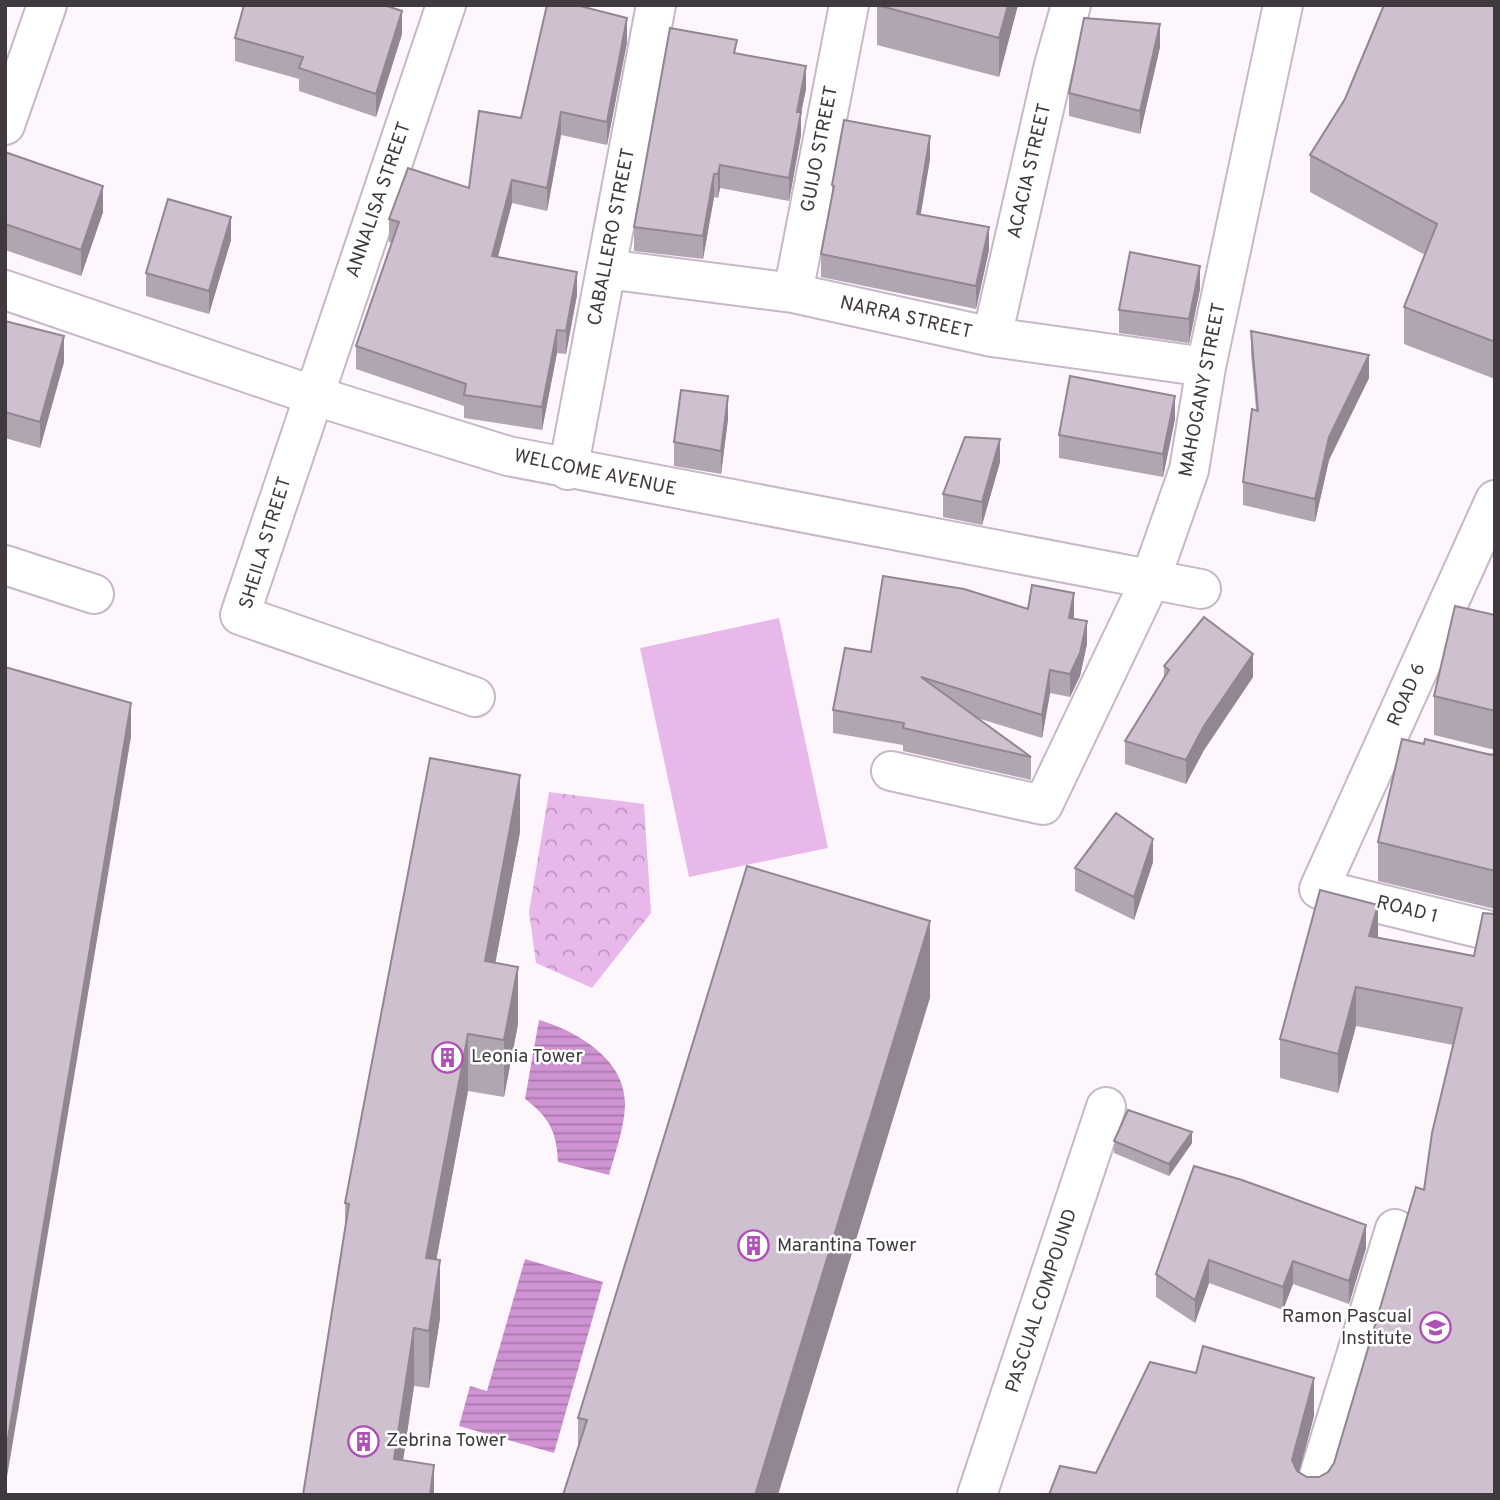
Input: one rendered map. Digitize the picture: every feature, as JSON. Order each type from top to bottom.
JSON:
[{"type":"street","points":[[5,125],[47,5]]},
{"type":"street","name":"ANNALISA STREET","points":[[312,396],[446,5]]},
{"type":"street","name":"CABALLERO STREET","points":[[568,470],[656,5]]},
{"type":"street","name":"GUIJO STREET","points":[[793,293],[849,5]]},
{"type":"street","name":"ACACIA STREET","points":[[992,337],[1054,65],[1071,5]]},
{"type":"street","name":"MAHOGANY STREET","points":[[891,771],[1043,805],[1150,581],[1189,470],[1206,367],[1283,5]]},
{"type":"street","name":"NARRA STREET","points":[[606,269],[793,293],[992,337],[1206,367]]},
{"type":"street","name":"WELCOME AVENUE","points":[[5,290],[312,396],[508,456],[568,470],[1201,589]]},
{"type":"street","name":"SHEILA STREET","points":[[312,396],[240,615],[475,697]]},
{"type":"street","name":"ROAD 6","points":[[1319,889],[1495,500]]},
{"type":"street","points":[[5,565],[93,594]]},
{"type":"street","points":[[1384,745],[1421,754]]},
{"type":"street","name":"ROAD 1","points":[[1319,889],[1495,932]]},
{"type":"street","name":"PASCUAL COMPOUND","points":[[977,1495],[1106,1107]]},
{"type":"street","points":[[1313,1495],[1395,1229]]},
{"type":"green space","points":[[779,618],[828,848],[689,877],[640,648]]},
{"type":"green space","points":[[549,792],[644,804],[651,913],[592,988],[536,963],[529,912]]},
{"type":"shaded area","points":[[539,1020],[583,1040],[609,1061],[618,1075],[625,1106],[609,1175],[558,1162],[556,1142],[550,1126],[540,1112],[525,1099]]},
{"type":"shaded area","points":[[525,1259],[603,1282],[554,1453],[459,1426],[470,1386],[487,1391]]},
{"type":"building","points":[[244,5],[384,5],[402,11],[376,94],[299,68],[303,57],[235,38]]},
{"type":"building","points":[[547,5],[576,5],[627,18],[607,122],[561,112],[547,188],[512,180],[492,256],[577,272],[566,331],[557,330],[542,407],[464,395],[466,384],[356,346],[399,222],[389,219],[408,168],[469,188],[479,111],[521,118]]},
{"type":"building","points":[[877,5],[1008,5],[999,38]]},
{"type":"building","points":[[1384,5],[1495,5],[1495,342],[1404,307],[1437,224],[1310,155],[1345,99]]},
{"type":"building","points":[[1084,18],[1160,24],[1140,111],[1069,93]]},
{"type":"building","points":[[670,28],[737,40],[734,53],[806,66],[789,178],[720,165],[718,174],[714,174],[703,236],[634,227]]},
{"type":"building","points":[[844,120],[930,136],[917,214],[989,227],[976,286],[821,254]]},
{"type":"building","points":[[5,152],[103,186],[81,250],[5,224]]},
{"type":"building","points":[[168,199],[231,217],[209,291],[146,273]]},
{"type":"building","points":[[1130,252],[1200,266],[1189,319],[1119,310]]},
{"type":"building","points":[[5,321],[64,336],[40,422],[5,412]]},
{"type":"building","points":[[1251,331],[1369,355],[1329,437],[1315,499],[1243,482],[1252,409],[1258,411]]},
{"type":"building","points":[[1070,376],[1175,396],[1163,454],[1059,435]]},
{"type":"building","points":[[681,390],[728,396],[721,451],[674,442]]},
{"type":"building","points":[[965,437],[1000,439],[982,502],[943,494]]},
{"type":"building","points":[[883,576],[964,589],[1028,609],[1032,585],[1074,593],[1069,618],[1087,621],[1080,653],[1070,674],[1050,670],[1042,715],[921,677],[1031,757],[903,728],[904,723],[833,710],[845,648],[871,652]]},
{"type":"building","points":[[1455,606],[1495,615],[1495,711],[1434,696]]},
{"type":"building","points":[[1204,617],[1253,654],[1204,726],[1186,760],[1125,741],[1169,670],[1164,666]]},
{"type":"building","points":[[5,667],[131,703],[5,1456]]},
{"type":"building","points":[[1402,739],[1424,744],[1425,739],[1495,754],[1495,871],[1378,842]]},
{"type":"building","points":[[430,758],[520,775],[485,961],[518,967],[504,1040],[468,1034],[426,1258],[440,1260],[429,1331],[414,1328],[394,1459],[434,1465],[430,1495],[303,1495],[349,1204],[345,1203]]},
{"type":"building","points":[[1116,813],[1153,839],[1134,897],[1075,868]]},
{"type":"building","name":"Marantina Tower","points":[[747,866],[930,921],[755,1495],[563,1495],[587,1420],[578,1418]]},
{"type":"building","points":[[1320,890],[1378,905],[1369,936],[1474,956],[1483,913],[1495,914],[1495,1495],[1049,1495],[1060,1466],[1096,1473],[1150,1362],[1196,1373],[1203,1346],[1314,1378],[1292,1460],[1297,1471],[1307,1477],[1319,1477],[1328,1472],[1334,1463],[1416,1187],[1424,1190],[1432,1133],[1462,1008],[1356,987],[1338,1054],[1280,1039]]},
{"type":"building","points":[[1128,1110],[1192,1132],[1169,1164],[1114,1141]]},
{"type":"building","points":[[1194,1166],[1242,1180],[1366,1225],[1349,1281],[1293,1261],[1283,1287],[1209,1260],[1195,1300],[1156,1274]]},
{"type":"place","name":"Leonia Tower","points":[[448,1057]]},
{"type":"place","name":"Marantina Tower","points":[[754,1246]]},
{"type":"place","name":"Ramon Pascual Institute","points":[[1435,1328]]},
{"type":"place","name":"Zebrina Tower","points":[[363,1441]]}]
